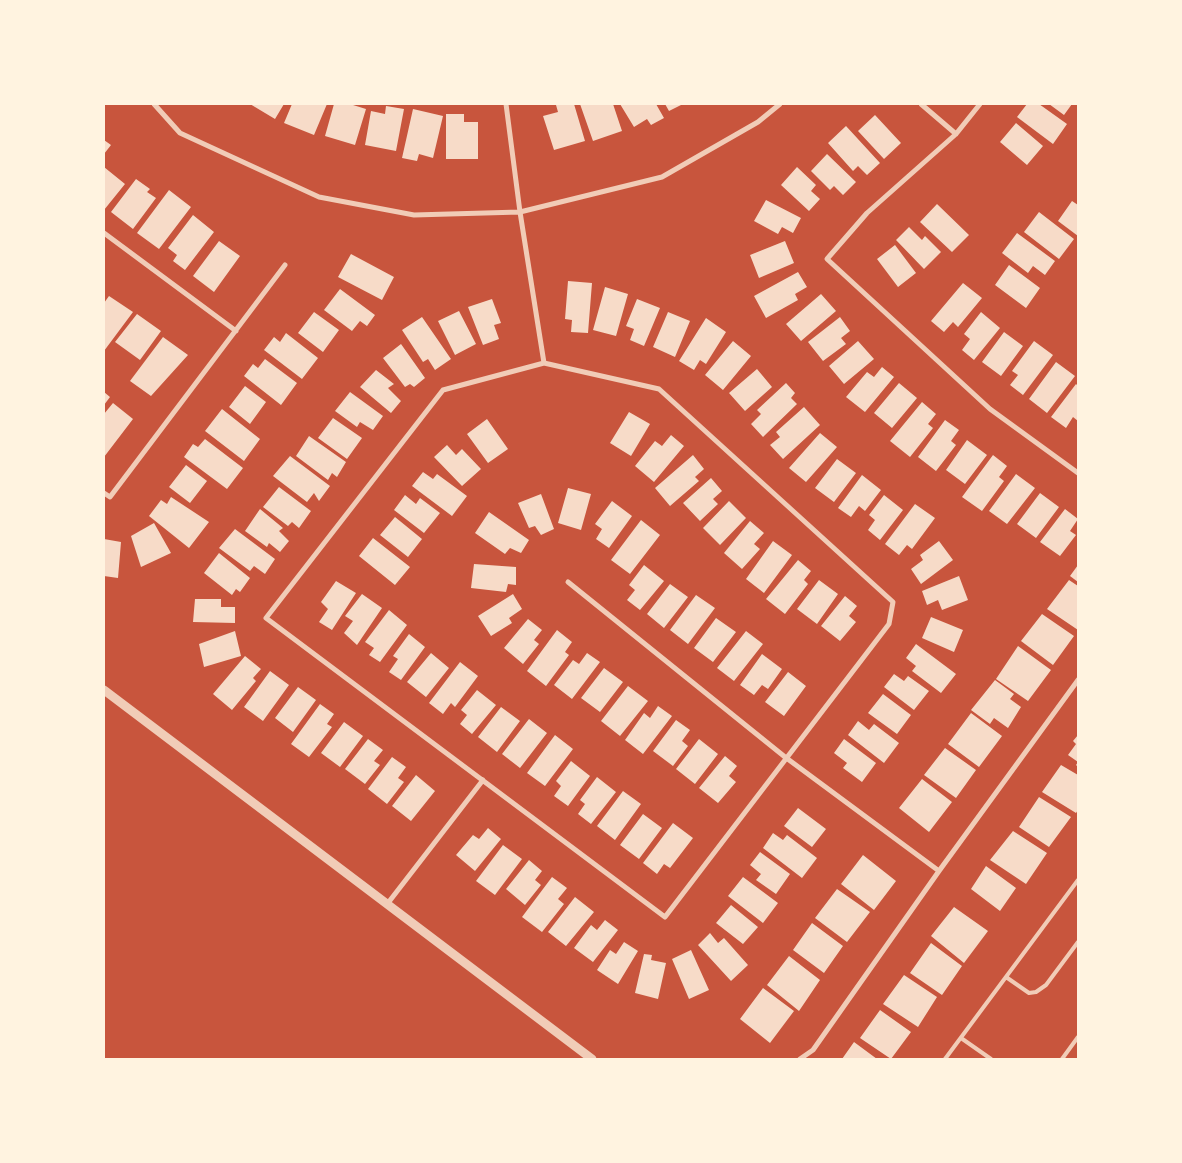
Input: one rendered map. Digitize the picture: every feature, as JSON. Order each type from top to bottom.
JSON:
[{"type":"street","points":[[154,104],[180,133],[319,197],[414,215],[520,212],[662,176],[758,122],[780,104]]},
{"type":"street","points":[[506,104],[520,212],[544,363]]},
{"type":"street","points":[[921,104],[956,134]]},
{"type":"street","points":[[980,104],[956,134],[867,213],[827,259],[990,409],[1078,473]]},
{"type":"street","points":[[104,233],[236,331]]},
{"type":"street","points":[[104,492],[110,497],[285,265]]},
{"type":"street","points":[[544,363],[658,389],[893,602],[889,624],[665,917],[266,618],[443,390],[544,363]]},
{"type":"street","points":[[568,582],[785,758],[939,871]]},
{"type":"street","points":[[800,1059],[813,1050],[939,871],[1078,680]]},
{"type":"street","points":[[104,690],[592,1059]]},
{"type":"street","points":[[388,903],[483,780]]},
{"type":"lane","points":[[946,1059],[1078,880]]},
{"type":"lane","points":[[1006,977],[1029,993],[1036,992],[1046,985],[1078,942]]},
{"type":"lane","points":[[1062,1059],[1078,1037]]},
{"type":"lane","points":[[961,1038],[991,1059]]},
{"type":"building","points":[[250,104],[284,104],[275,119]]},
{"type":"building","points":[[292,104],[327,104],[314,135],[284,123]]},
{"type":"building","points":[[334,104],[353,104],[366,109],[355,145],[325,136]]},
{"type":"building","points":[[574,104],[585,141],[554,150],[543,116],[558,112],[556,105]]},
{"type":"building","points":[[580,104],[613,104],[622,131],[593,141]]},
{"type":"building","points":[[620,104],[656,104],[664,118],[651,125],[647,119],[634,127]]},
{"type":"building","points":[[665,104],[683,104],[669,111]]},
{"type":"building","points":[[1027,104],[1039,104],[1067,124],[1053,144],[1017,117]]},
{"type":"building","points":[[1049,104],[1072,104],[1064,115]]},
{"type":"building","points":[[386,106],[404,109],[396,151],[365,145],[371,111],[385,114]]},
{"type":"building","points":[[413,109],[443,116],[433,158],[419,154],[417,161],[402,158]]},
{"type":"building","points":[[446,114],[464,114],[464,122],[478,122],[478,159],[446,159]]},
{"type":"building","points":[[875,115],[901,143],[884,159],[858,131]]},
{"type":"building","points":[[1016,123],[1043,146],[1027,165],[1000,142]]},
{"type":"building","points":[[846,126],[880,163],[867,175],[858,166],[853,171],[828,143]]},
{"type":"building","points":[[104,140],[111,145],[104,154]]},
{"type":"building","points":[[827,154],[856,182],[843,195],[834,186],[830,190],[811,171]]},
{"type":"building","points":[[104,167],[125,184],[104,210]]},
{"type":"building","points":[[797,167],[816,185],[811,191],[820,199],[809,211],[781,185]]},
{"type":"building","points":[[136,179],[150,189],[147,192],[156,198],[133,229],[111,212]]},
{"type":"building","points":[[169,190],[191,207],[159,249],[137,233]]},
{"type":"building","points":[[766,200],[801,218],[793,233],[782,227],[778,234],[754,221]]},
{"type":"building","points":[[1072,201],[1078,205],[1078,236],[1058,221]]},
{"type":"building","points":[[937,204],[969,235],[952,252],[920,222]]},
{"type":"building","points":[[1039,212],[1074,239],[1059,259],[1024,232]]},
{"type":"building","points":[[193,215],[214,232],[185,270],[173,261],[177,255],[168,248]]},
{"type":"building","points":[[909,227],[922,240],[925,236],[941,252],[924,269],[896,240]]},
{"type":"building","points":[[1017,233],[1055,261],[1045,275],[1033,266],[1028,273],[1002,253]]},
{"type":"building","points":[[219,241],[240,256],[214,292],[193,276]]},
{"type":"building","points":[[785,241],[794,263],[759,278],[750,255]]},
{"type":"building","points":[[895,245],[916,273],[898,287],[877,259]]},
{"type":"building","points":[[351,254],[394,277],[382,300],[338,277]]},
{"type":"building","points":[[1009,265],[1040,288],[1026,308],[995,285]]},
{"type":"building","points":[[798,272],[807,287],[795,294],[798,300],[766,318],[754,296]]},
{"type":"building","points":[[568,281],[592,283],[588,333],[571,332],[572,320],[565,319]]},
{"type":"building","points":[[963,283],[982,298],[958,327],[953,322],[944,332],[931,321]]},
{"type":"building","points":[[605,287],[628,294],[616,336],[593,330]]},
{"type":"building","points":[[340,289],[375,315],[367,326],[360,321],[352,331],[324,310]]},
{"type":"building","points":[[821,294],[836,311],[801,341],[786,324]]},
{"type":"building","points":[[109,296],[133,312],[104,351],[104,303]]},
{"type":"building","points":[[492,299],[501,323],[494,325],[499,339],[483,345],[468,307]]},
{"type":"building","points":[[637,299],[660,308],[644,346],[630,340],[634,329],[626,326]]},
{"type":"building","points":[[459,311],[476,344],[455,355],[438,321]]},
{"type":"building","points":[[314,312],[339,330],[323,352],[298,333]]},
{"type":"building","points":[[668,312],[690,321],[675,357],[653,347]]},
{"type":"building","points":[[981,312],[1000,328],[974,360],[962,350],[970,339],[964,334]]},
{"type":"building","points":[[137,314],[161,331],[140,360],[115,342]]},
{"type":"building","points":[[422,317],[451,359],[435,370],[428,359],[423,362],[402,330]]},
{"type":"building","points":[[840,317],[850,331],[841,338],[846,344],[823,361],[808,342]]},
{"type":"building","points":[[706,318],[726,332],[706,364],[700,360],[694,370],[679,361]]},
{"type":"building","points":[[1004,332],[1023,346],[1001,376],[982,362]]},
{"type":"building","points":[[286,333],[318,358],[302,379],[264,350],[274,337],[280,342]]},
{"type":"building","points":[[163,337],[188,355],[151,396],[130,381]]},
{"type":"building","points":[[733,341],[751,356],[723,390],[705,375]]},
{"type":"building","points":[[858,341],[874,359],[844,384],[829,366]]},
{"type":"building","points":[[1034,341],[1053,355],[1023,395],[1010,385],[1018,375],[1012,371]]},
{"type":"building","points":[[401,344],[425,378],[414,387],[410,384],[405,387],[383,358]]},
{"type":"building","points":[[265,359],[297,383],[281,405],[244,376],[253,364],[258,368]]},
{"type":"building","points":[[1056,362],[1075,376],[1047,413],[1029,399]]},
{"type":"building","points":[[882,367],[894,377],[865,412],[846,397],[867,372],[874,377]]},
{"type":"building","points":[[757,369],[772,387],[745,411],[729,393]]},
{"type":"building","points":[[376,370],[394,384],[388,388],[401,401],[391,413],[360,387]]},
{"type":"building","points":[[786,383],[795,393],[791,398],[797,404],[763,437],[751,424],[761,414],[757,410]]},
{"type":"building","points":[[899,383],[917,398],[892,428],[874,413]]},
{"type":"building","points":[[1076,384],[1078,386],[1078,421],[1073,417],[1066,428],[1051,417]]},
{"type":"building","points":[[245,386],[266,402],[250,424],[229,407]]},
{"type":"building","points":[[104,392],[110,397],[104,405]]},
{"type":"building","points":[[350,392],[383,416],[373,430],[360,422],[357,427],[335,411]]},
{"type":"building","points":[[922,402],[936,414],[928,424],[933,428],[910,457],[890,441]]},
{"type":"building","points":[[113,403],[133,419],[104,457],[104,414]]},
{"type":"building","points":[[804,407],[820,425],[783,459],[770,445],[780,437],[776,432]]},
{"type":"building","points":[[222,409],[260,439],[244,461],[205,431]]},
{"type":"building","points":[[629,412],[650,424],[631,456],[610,443]]},
{"type":"building","points":[[333,418],[362,438],[347,459],[318,438]]},
{"type":"building","points":[[487,419],[508,449],[488,463],[467,434]]},
{"type":"building","points":[[945,420],[959,430],[951,441],[956,445],[936,471],[918,457]]},
{"type":"building","points":[[820,433],[837,447],[806,482],[789,468]]},
{"type":"building","points":[[671,435],[684,446],[654,482],[635,466],[655,441],[662,446]]},
{"type":"building","points":[[309,436],[346,462],[337,477],[332,473],[328,480],[296,456]]},
{"type":"building","points":[[205,439],[243,468],[227,489],[184,457],[193,444],[198,447]]},
{"type":"building","points":[[967,440],[987,455],[965,484],[946,470]]},
{"type":"building","points":[[447,445],[456,455],[462,449],[481,469],[462,486],[434,457]]},
{"type":"building","points":[[693,455],[704,469],[695,477],[699,481],[670,506],[655,488]]},
{"type":"building","points":[[993,455],[1007,466],[999,477],[1004,481],[982,511],[962,497]]},
{"type":"building","points":[[290,456],[330,486],[319,501],[314,493],[307,502],[273,476]]},
{"type":"building","points":[[837,459],[856,473],[834,502],[815,488]]},
{"type":"building","points":[[186,465],[207,481],[190,503],[169,487]]},
{"type":"building","points":[[423,472],[433,479],[437,474],[467,496],[452,516],[412,486]]},
{"type":"building","points":[[1016,474],[1035,488],[1007,524],[989,511]]},
{"type":"building","points":[[862,475],[881,490],[865,511],[859,506],[851,517],[838,508]]},
{"type":"building","points":[[711,478],[722,491],[713,499],[718,504],[700,521],[683,503]]},
{"type":"building","points":[[279,487],[311,511],[299,528],[292,522],[288,526],[263,507]]},
{"type":"building","points":[[568,488],[591,494],[581,530],[558,523]]},
{"type":"building","points":[[1040,493],[1059,507],[1036,538],[1017,524]]},
{"type":"building","points":[[541,494],[554,529],[541,535],[535,526],[529,528],[518,503]]},
{"type":"building","points":[[405,495],[416,504],[420,498],[440,513],[424,533],[394,510]]},
{"type":"building","points":[[884,495],[903,510],[880,540],[868,530],[875,520],[869,515]]},
{"type":"building","points":[[171,497],[209,522],[189,548],[149,516],[161,500],[167,504]]},
{"type":"building","points":[[612,501],[632,516],[609,548],[596,539],[602,529],[595,524]]},
{"type":"building","points":[[729,501],[746,518],[720,545],[703,528]]},
{"type":"building","points":[[915,504],[935,518],[912,549],[907,545],[899,555],[885,544]]},
{"type":"building","points":[[260,509],[283,528],[279,531],[289,541],[280,552],[269,543],[267,547],[245,531]]},
{"type":"building","points":[[1065,509],[1078,519],[1070,531],[1076,535],[1060,556],[1040,542]]},
{"type":"building","points":[[489,512],[529,540],[521,553],[510,548],[505,554],[475,533]]},
{"type":"building","points":[[395,517],[422,539],[408,557],[380,535]]},
{"type":"building","points":[[641,520],[660,535],[630,574],[611,560]]},
{"type":"building","points":[[750,521],[764,533],[754,544],[760,549],[742,569],[724,553]]},
{"type":"building","points":[[154,523],[171,553],[141,567],[131,536]]},
{"type":"building","points":[[235,529],[275,559],[265,574],[254,566],[250,571],[219,548]]},
{"type":"building","points":[[373,538],[410,567],[395,585],[359,556]]},
{"type":"building","points":[[104,539],[121,542],[118,578],[104,576]]},
{"type":"building","points":[[773,541],[792,555],[764,593],[746,579]]},
{"type":"building","points":[[939,541],[953,560],[921,584],[911,569],[923,560],[920,555]]},
{"type":"building","points":[[219,553],[250,578],[240,592],[236,589],[232,595],[204,573]]},
{"type":"building","points":[[798,560],[811,571],[804,580],[808,584],[785,614],[766,599]]},
{"type":"building","points":[[474,564],[516,567],[516,585],[508,584],[506,592],[471,588]]},
{"type":"building","points":[[644,565],[664,581],[640,610],[627,600],[635,590],[629,585]]},
{"type":"building","points":[[1078,565],[1078,582],[1070,576]]},
{"type":"building","points":[[959,576],[968,600],[942,610],[938,600],[927,605],[922,591]]},
{"type":"building","points":[[819,580],[838,594],[817,624],[797,609]]},
{"type":"building","points":[[1069,580],[1078,586],[1078,630],[1047,609]]},
{"type":"building","points":[[336,581],[356,593],[332,630],[319,622],[328,609],[321,602]]},
{"type":"building","points":[[670,584],[688,597],[664,628],[647,614]]},
{"type":"building","points":[[362,594],[382,608],[357,645],[344,633],[353,621],[345,616]]},
{"type":"building","points":[[513,594],[522,609],[509,618],[512,623],[491,636],[478,616]]},
{"type":"building","points":[[696,595],[715,608],[688,644],[670,630]]},
{"type":"building","points":[[845,596],[857,606],[849,616],[856,622],[840,641],[821,626]]},
{"type":"building","points":[[195,599],[221,599],[221,607],[235,607],[235,623],[193,622]]},
{"type":"building","points":[[389,610],[407,625],[380,662],[369,655],[374,648],[365,642]]},
{"type":"building","points":[[1042,614],[1074,636],[1053,665],[1021,641]]},
{"type":"building","points":[[931,617],[963,630],[954,652],[922,638]]},
{"type":"building","points":[[716,618],[736,632],[713,662],[694,648]]},
{"type":"building","points":[[528,619],[542,630],[534,640],[539,644],[523,664],[504,648]]},
{"type":"building","points":[[557,630],[572,642],[565,652],[569,655],[546,686],[527,671]]},
{"type":"building","points":[[235,631],[241,656],[204,667],[199,644]]},
{"type":"building","points":[[746,631],[763,644],[734,681],[717,668]]},
{"type":"building","points":[[409,634],[425,647],[401,680],[389,672],[398,659],[393,656]]},
{"type":"building","points":[[916,644],[956,674],[941,693],[912,671],[916,666],[906,658]]},
{"type":"building","points":[[1018,646],[1051,670],[1028,701],[996,679]]},
{"type":"building","points":[[431,653],[449,668],[426,697],[407,682]]},
{"type":"building","points":[[587,653],[600,662],[572,699],[554,685],[573,660],[579,664]]},
{"type":"building","points":[[762,654],[782,669],[768,689],[762,685],[754,695],[740,685]]},
{"type":"building","points":[[245,656],[261,669],[253,678],[256,681],[232,710],[213,694]]},
{"type":"building","points":[[460,662],[478,676],[455,707],[451,703],[443,714],[429,703]]},
{"type":"building","points":[[604,668],[623,682],[600,712],[581,698]]},
{"type":"building","points":[[270,671],[289,685],[263,721],[244,707]]},
{"type":"building","points":[[788,672],[806,686],[784,716],[765,702]]},
{"type":"building","points":[[894,674],[904,681],[908,676],[929,691],[914,710],[884,687]]},
{"type":"building","points":[[995,680],[1014,694],[1010,699],[1021,707],[1008,728],[994,718],[990,724],[971,710]]},
{"type":"building","points":[[628,686],[648,701],[620,736],[601,721]]},
{"type":"building","points":[[298,687],[316,700],[293,732],[275,718]]},
{"type":"building","points":[[477,690],[496,705],[472,734],[460,724],[467,715],[461,710]]},
{"type":"building","points":[[883,694],[911,715],[897,734],[868,713]]},
{"type":"building","points":[[320,704],[334,714],[327,724],[332,727],[309,757],[291,744]]},
{"type":"building","points":[[658,706],[672,716],[643,754],[625,740],[644,713],[650,718]]},
{"type":"building","points":[[501,707],[520,721],[497,752],[478,737]]},
{"type":"building","points":[[971,713],[1002,736],[979,767],[948,744]]},
{"type":"building","points":[[529,719],[547,733],[520,768],[502,754]]},
{"type":"building","points":[[676,720],[690,730],[682,741],[688,746],[673,766],[653,751]]},
{"type":"building","points":[[858,721],[869,730],[874,724],[899,743],[884,763],[848,735]]},
{"type":"building","points":[[344,722],[363,736],[340,767],[321,753]]},
{"type":"building","points":[[555,735],[573,749],[545,786],[527,773]]},
{"type":"building","points":[[1078,735],[1078,762],[1068,755],[1076,744],[1073,741]]},
{"type":"building","points":[[368,739],[383,750],[374,761],[380,765],[365,784],[345,769]]},
{"type":"building","points":[[699,739],[718,754],[695,784],[676,769]]},
{"type":"building","points":[[844,739],[876,763],[862,782],[843,768],[847,763],[834,753]]},
{"type":"building","points":[[945,748],[976,770],[956,798],[924,775]]},
{"type":"building","points":[[725,756],[737,766],[729,776],[736,782],[718,803],[699,788]]},
{"type":"building","points":[[392,757],[406,767],[398,778],[404,782],[387,804],[368,789]]},
{"type":"building","points":[[571,761],[590,776],[568,806],[554,796],[561,786],[556,781]]},
{"type":"building","points":[[1061,765],[1078,775],[1078,810],[1076,813],[1042,792]]},
{"type":"building","points":[[416,775],[435,791],[411,821],[392,806]]},
{"type":"building","points":[[597,777],[616,792],[591,824],[578,814],[585,804],[580,800]]},
{"type":"building","points":[[922,779],[952,802],[929,832],[899,808]]},
{"type":"building","points":[[623,791],[641,804],[615,840],[597,826]]},
{"type":"building","points":[[1039,797],[1071,817],[1049,847],[1019,827]]},
{"type":"building","points":[[798,808],[826,829],[812,847],[784,826]]},
{"type":"building","points":[[643,814],[662,828],[639,859],[620,845]]},
{"type":"building","points":[[673,823],[693,838],[670,868],[664,864],[657,874],[643,863]]},
{"type":"building","points":[[488,828],[501,839],[475,871],[456,855],[473,835],[479,839]]},
{"type":"building","points":[[1013,831],[1047,853],[1026,884],[990,860]]},
{"type":"building","points":[[773,833],[783,840],[787,835],[817,858],[802,878],[763,848]]},
{"type":"building","points":[[503,845],[522,859],[495,895],[476,881]]},
{"type":"building","points":[[760,852],[790,874],[776,894],[756,880],[761,874],[750,865]]},
{"type":"building","points":[[863,855],[896,881],[874,910],[841,884]]},
{"type":"building","points":[[529,860],[542,871],[535,880],[541,885],[525,905],[506,889]]},
{"type":"building","points":[[986,866],[1016,888],[1000,911],[971,889]]},
{"type":"building","points":[[552,877],[567,888],[558,899],[564,904],[542,932],[522,917]]},
{"type":"building","points":[[743,877],[778,903],[763,923],[728,896]]},
{"type":"building","points":[[837,889],[870,912],[847,942],[815,918]]},
{"type":"building","points":[[575,897],[594,912],[566,946],[548,932]]},
{"type":"building","points":[[731,905],[758,927],[743,944],[716,923]]},
{"type":"building","points":[[954,907],[988,931],[964,963],[931,936]]},
{"type":"building","points":[[605,920],[618,930],[593,962],[574,948],[591,925],[597,930]]},
{"type":"building","points":[[812,923],[843,946],[824,973],[793,950]]},
{"type":"building","points":[[710,933],[718,943],[724,938],[748,965],[731,981],[698,945]]},
{"type":"building","points":[[624,942],[638,951],[618,984],[597,970],[610,950],[616,954]]},
{"type":"building","points":[[931,943],[962,966],[942,995],[910,973]]},
{"type":"building","points":[[691,950],[709,990],[689,999],[672,959]]},
{"type":"building","points":[[644,954],[652,955],[651,960],[666,963],[658,999],[635,993]]},
{"type":"building","points":[[789,956],[820,980],[799,1011],[767,985]]},
{"type":"building","points":[[904,975],[937,997],[918,1027],[883,1004]]},
{"type":"building","points":[[763,988],[794,1011],[770,1043],[740,1019]]},
{"type":"building","points":[[880,1010],[911,1032],[891,1059],[860,1038]]},
{"type":"building","points":[[854,1042],[877,1059],[842,1059]]}]
